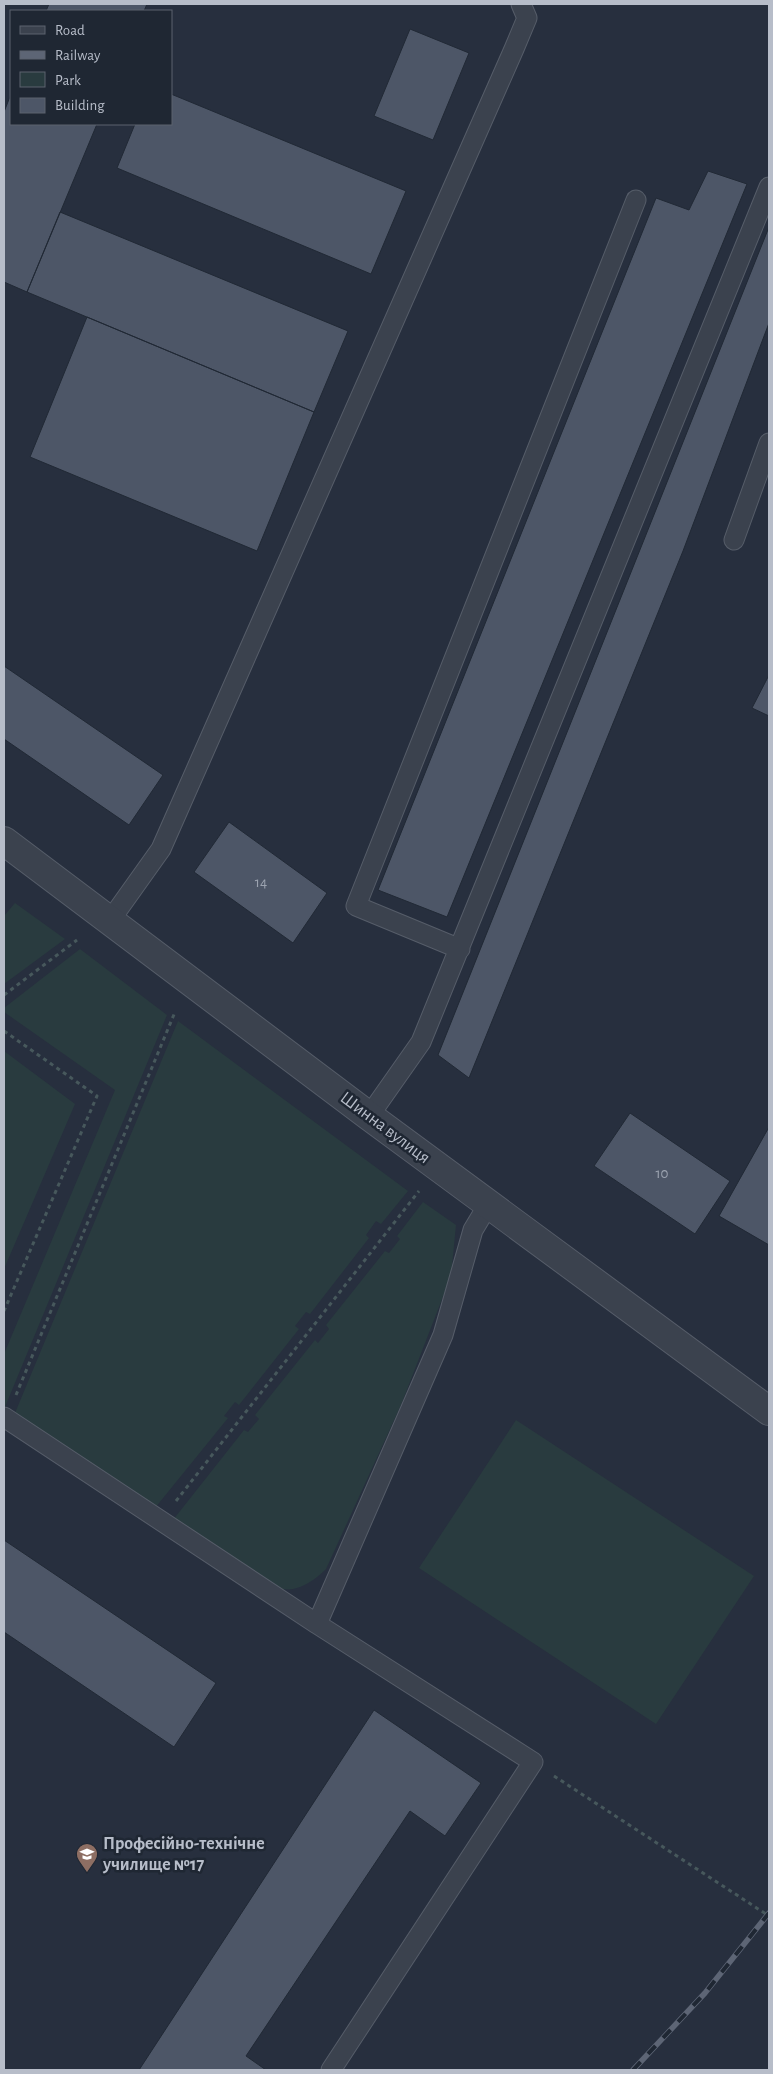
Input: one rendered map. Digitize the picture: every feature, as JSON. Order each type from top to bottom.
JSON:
[{"type":"street","name":"Шинна вулиця","points":[[4,841],[109,922],[488,1205],[769,1411]]},
{"type":"lane","points":[[109,922],[161,849],[514,49],[527,18],[521,4]]},
{"type":"lane","points":[[369,1116],[422,1042],[769,187]]},
{"type":"lane","points":[[460,948],[356,906],[636,200]]},
{"type":"lane","points":[[734,540],[769,443]]},
{"type":"lane","points":[[317,1624],[443,1335],[473,1230],[488,1205]]},
{"type":"lane","points":[[5,1418],[317,1624],[533,1762],[331,2070]]},
{"type":"path","points":[[4,995],[77,940]]},
{"type":"path","points":[[5,1418],[176,1012]]},
{"type":"path","points":[[4,1032],[97,1096],[4,1312]]},
{"type":"path","points":[[161,1521],[419,1191]]},
{"type":"path","points":[[533,1762],[769,1916]]},
{"type":"green space","points":[[15,903],[65,939],[4,984],[4,916]]},
{"type":"green space","points":[[80,949],[167,1015],[5,1407],[4,1354],[115,1090],[4,1012],[4,1008]]},
{"type":"green space","points":[[178,1021],[408,1191],[381,1224],[376,1221],[366,1235],[369,1238],[310,1314],[306,1312],[295,1326],[299,1329],[239,1405],[235,1402],[224,1416],[228,1418],[155,1508],[15,1413]]},
{"type":"green space","points":[[4,1051],[75,1104],[4,1269]]},
{"type":"green space","points":[[423,1202],[456,1225],[451,1276],[401,1405],[326,1569],[312,1581],[301,1587],[295,1589],[279,1588],[268,1583],[173,1520],[244,1430],[248,1432],[259,1419],[255,1415],[315,1340],[318,1343],[329,1329],[326,1325],[385,1251],[389,1253],[400,1239],[397,1236]]},
{"type":"green space","points":[[516,1420],[754,1576],[656,1724],[419,1568]]},
{"type":"building","points":[[49,4],[147,4],[144,10],[46,10]]},
{"type":"building","points":[[410,29],[469,53],[433,140],[374,116]]},
{"type":"building","points":[[172,94],[406,191],[371,274],[117,168],[135,125],[172,125]]},
{"type":"building","points":[[10,97],[10,125],[97,125],[27,292],[4,282],[4,112]]},
{"type":"building","points":[[708,171],[747,184],[447,917],[378,890],[656,198],[689,210]]},
{"type":"building","points":[[60,212],[348,331],[314,412],[27,292]]},
{"type":"building","points":[[769,227],[769,323],[683,551],[469,1078],[438,1055]]},
{"type":"building","points":[[87,317],[314,412],[257,551],[30,457]]},
{"type":"building","points":[[4,666],[163,775],[129,825],[4,739]]},
{"type":"building","points":[[769,675],[769,716],[752,708]]},
{"type":"building","points":[[229,822],[327,893],[293,943],[194,872]]},
{"type":"building","points":[[630,1113],[730,1181],[695,1234],[594,1166]]},
{"type":"building","points":[[769,1127],[769,1245],[719,1216]]},
{"type":"building","points":[[4,1540],[216,1683],[174,1747],[4,1632]]},
{"type":"building","points":[[374,1710],[481,1783],[445,1836],[410,1811],[246,2056],[266,2070],[139,2070]]},
{"type":"railway","points":[[633,2070],[705,1993],[769,1913]]},
{"type":"place","name":"Професійно-технічне училище №17","points":[[87,1873]]}]
